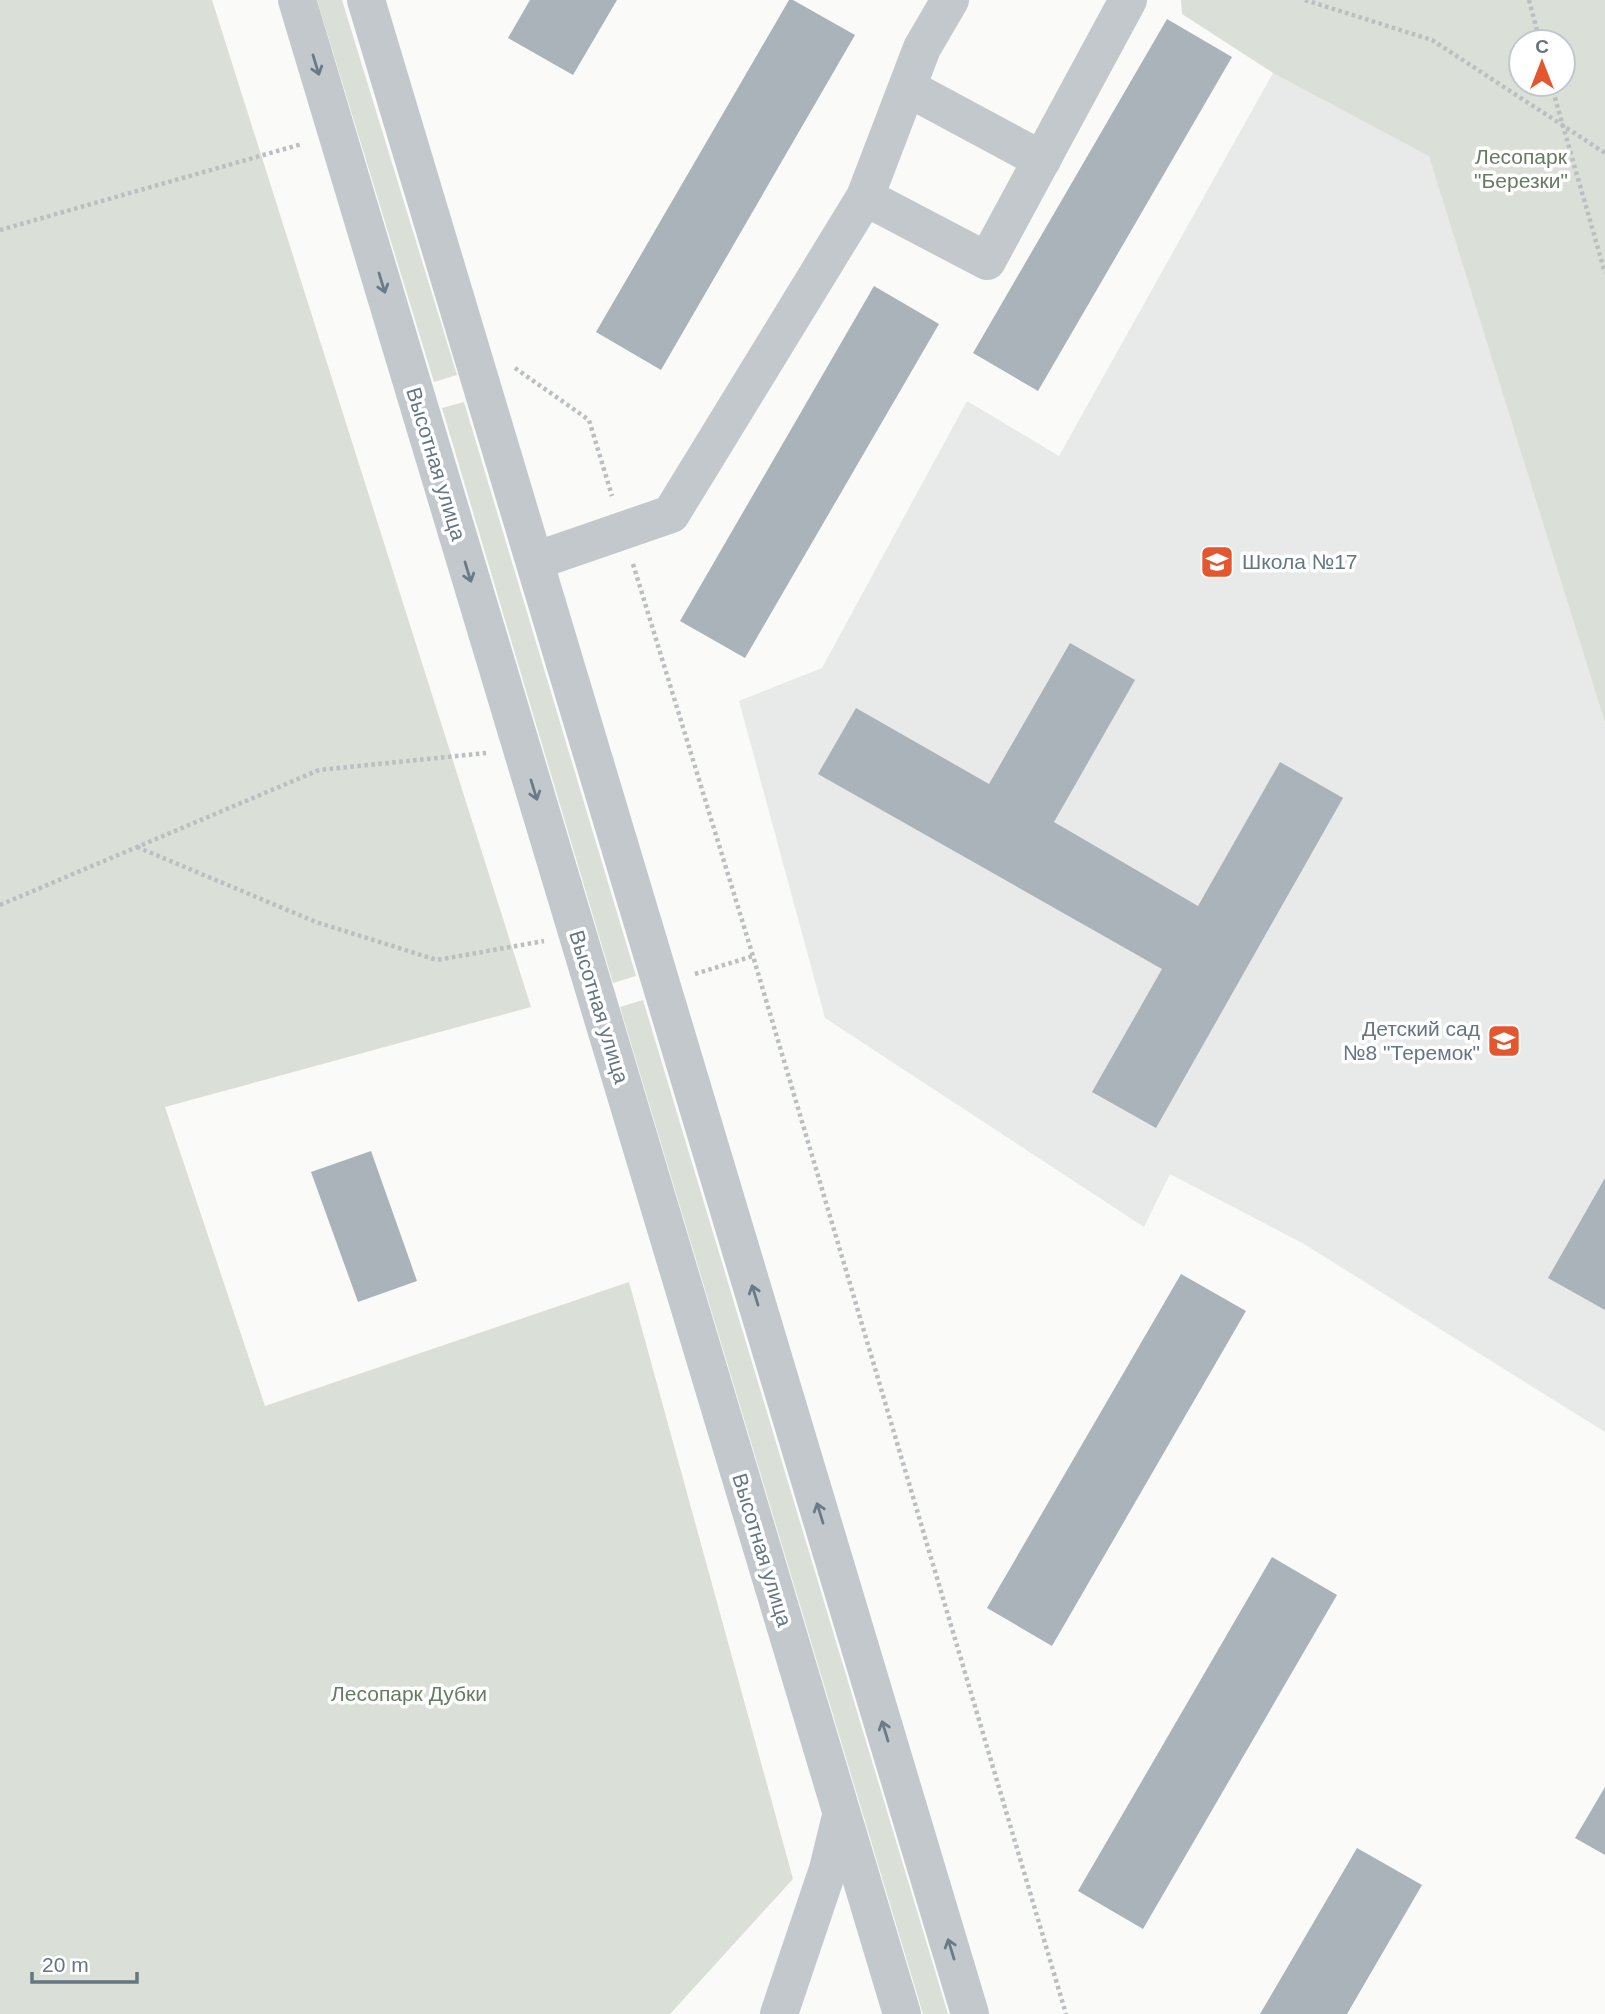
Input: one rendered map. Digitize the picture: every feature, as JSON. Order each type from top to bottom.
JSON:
[{"type":"street","name":"Высотная улица","points":[[297,0],[902,2014]]},
{"type":"street","points":[[366,0],[970,2014]]},
{"type":"street","points":[[535,562],[671,514],[865,197],[922,48],[950,0]]},
{"type":"street","points":[[865,197],[987,261],[1128,0]]},
{"type":"street","points":[[908,88],[1042,159]]},
{"type":"street","points":[[779,2014],[828,1869],[842,1814]]},
{"type":"path","points":[[1305,0],[1432,40],[1605,153]]},
{"type":"path","points":[[1530,0],[1537,28]]},
{"type":"path","points":[[1555,98],[1605,273]]},
{"type":"path","points":[[0,230],[311,142]]},
{"type":"path","points":[[589,421],[753,956],[1066,2014]]},
{"type":"path","points":[[0,905],[318,770],[522,750]]},
{"type":"path","points":[[136,847],[316,922],[437,960],[552,939]]},
{"type":"shaded area","name":"Школа №17","points":[[1273,73],[1429,155],[1605,723],[1605,1432],[1304,1244],[1170,1174],[1144,1227],[825,1018],[739,701],[822,668],[967,401],[1059,456]]},
{"type":"green space","name":"Лесопарк Дубки","points":[[0,0],[212,0],[531,1007],[165,1107],[265,1406],[629,1282],[793,1879],[670,2014],[0,2014]]},
{"type":"green space","points":[[317,0],[342,0],[457,375],[434,382]]},
{"type":"green space","name":"Лесопарк \"Березки\"","points":[[1181,0],[1605,0],[1605,723],[1429,156],[1273,73],[1182,14]]},
{"type":"green space","points":[[464,402],[636,976],[613,983],[442,408]]},
{"type":"green space","points":[[643,1000],[948,2014],[923,2014],[620,1007]]},
{"type":"building","points":[[530,0],[617,0],[573,75],[508,38]]},
{"type":"building","points":[[789,0],[855,35],[661,370],[596,332]]},
{"type":"building","points":[[1167,19],[1232,57],[1038,391],[973,353]]},
{"type":"building","points":[[874,286],[939,324],[745,658],[680,621]]},
{"type":"building","points":[[1070,643],[1135,680],[1054,822],[1198,906],[1280,762],[1343,798],[1156,1128],[1092,1092],[1162,969],[818,774],[856,708],[989,784]]},
{"type":"building","points":[[371,1151],[417,1281],[358,1302],[311,1172]]},
{"type":"building","points":[[1605,1178],[1605,1310],[1548,1278]]},
{"type":"building","points":[[1181,1274],[1246,1311],[1052,1646],[987,1608]]},
{"type":"building","points":[[1272,1557],[1337,1595],[1143,1929],[1078,1891]]},
{"type":"building","points":[[1605,1787],[1605,1855],[1575,1838]]},
{"type":"building","points":[[1357,1848],[1422,1885],[1347,2014],[1260,2014]]},
{"type":"place","name":"Школа №17","points":[[1217,562]]},
{"type":"place","name":"Детский сад №8 \"Теремок\"","points":[[1504,1041]]}]
